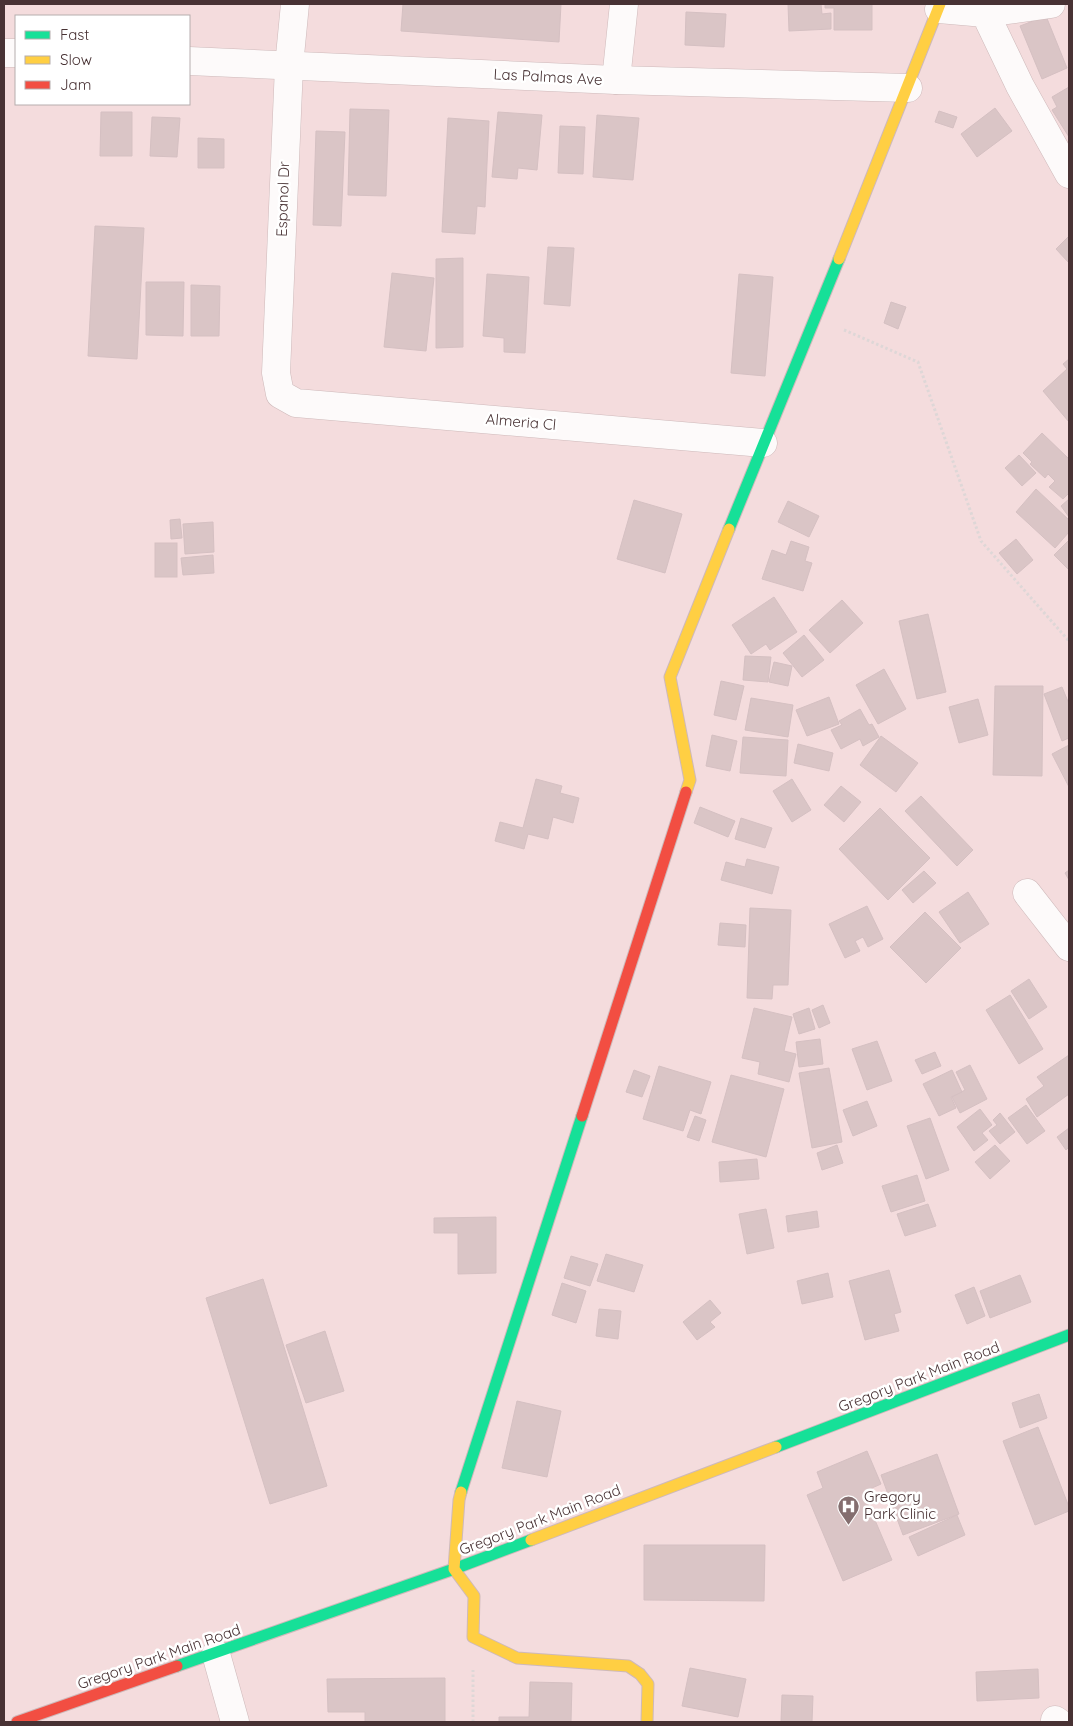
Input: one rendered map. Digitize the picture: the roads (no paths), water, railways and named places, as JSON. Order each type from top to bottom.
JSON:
[{"type":"street","name":"Espanol Dr","points":[[280,394],[276,373],[289,66],[295,4]]},
{"type":"street","points":[[616,80],[624,4]]},
{"type":"street","points":[[646,1722],[648,1684],[640,1674],[628,1666],[517,1658],[473,1637],[474,1596],[454,1569],[459,1500],[690,780],[670,677],[816,318],[939,6],[985,12],[1052,4]]},
{"type":"street","points":[[985,12],[1020,86],[1069,174]]},
{"type":"street","name":"Las Palmas Ave","points":[[190,61],[616,80],[908,88]]},
{"type":"street","name":"Almeria Cl","points":[[280,394],[296,402],[764,443]]},
{"type":"street","points":[[1027,893],[1069,947]]},
{"type":"street","name":"Gregory Park Main Road","points":[[17,1722],[216,1654],[454,1569],[1069,1335]]},
{"type":"street","points":[[216,1654],[235,1722]]},
{"type":"place","name":"Gregory Park Clinic","points":[[848,1525]]}]
